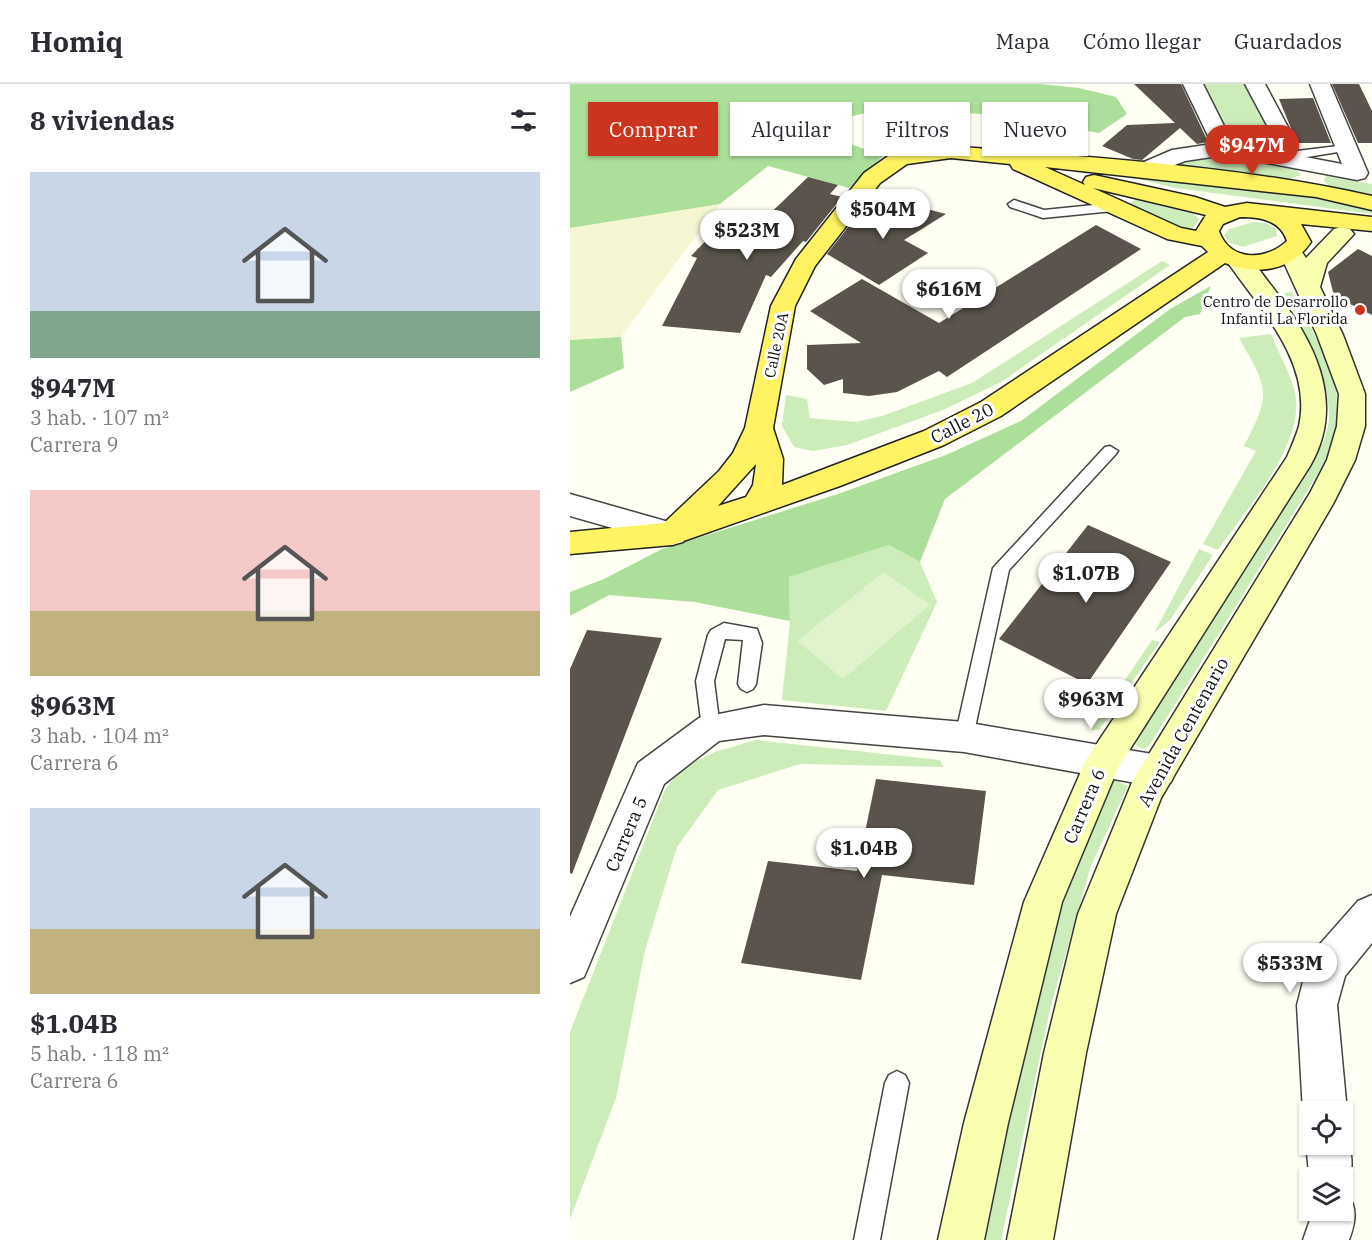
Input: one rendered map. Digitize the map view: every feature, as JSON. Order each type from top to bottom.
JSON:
[{"type":"main road","name":"Calle 20A","points":[[759,428],[783,306],[804,264],[872,178],[899,159],[918,154],[951,152],[982,154]]},
{"type":"main road","points":[[1006,156],[1316,190],[1372,203]]},
{"type":"main road","points":[[1006,156],[1129,190],[1195,204],[1222,213],[1256,210],[1372,226]]},
{"type":"main road","points":[[1006,156],[1175,234],[1222,251],[1268,263],[1296,248],[1372,226]]},
{"type":"main road","points":[[1113,207],[1129,190]]},
{"type":"main road","points":[[1222,213],[1211,220],[1206,229],[1222,251]]},
{"type":"main road","points":[[1273,214],[1288,222],[1297,231],[1296,248]]},
{"type":"main road","points":[[1308,287],[1316,261],[1342,234]]},
{"type":"main road","name":"Avenida Centenario","points":[[1030,1240],[1065,1053],[1097,914],[1146,791],[1323,496],[1341,460],[1351,426],[1352,394],[1308,287],[1296,248]]},
{"type":"main road","name":"Calle 20","points":[[672,534],[934,438],[992,409],[1222,251]]},
{"type":"main road","name":"Carrera 6","points":[[961,1240],[987,1123],[1043,902],[1104,760],[1243,542],[1300,459],[1313,426],[1314,400],[1298,348],[1260,287],[1222,251]]},
{"type":"main road","points":[[756,505],[768,489],[772,472],[759,428]]},
{"type":"main road","points":[[570,562],[672,534],[729,478],[745,458],[759,428]]},
{"type":"main road","points":[[570,543],[672,534]]},
{"type":"street","points":[[1193,84],[1225,149]]},
{"type":"street","points":[[1255,84],[1297,161],[1316,190]]},
{"type":"street","points":[[1145,170],[1180,155],[1225,149],[1357,173],[1320,84]]},
{"type":"street","points":[[570,505],[672,534]]},
{"type":"street","points":[[711,728],[764,720],[964,737],[1158,771]]},
{"type":"street","name":"Carrera 5","points":[[570,963],[651,774],[711,728]]},
{"type":"street","points":[[1324,1101],[1317,1005],[1327,966],[1372,914]]},
{"type":"street","points":[[1326,1240],[1333,1221]]},
{"type":"lane","points":[[1297,161],[1347,148]]},
{"type":"lane","points":[[1014,204],[1043,214],[1113,207]]},
{"type":"lane","points":[[964,737],[1001,568],[1110,451]]},
{"type":"lane","points":[[711,728],[705,681],[717,635],[724,630],[746,631],[751,634],[753,643],[747,684]]},
{"type":"lane","points":[[867,1240],[897,1083]]},
{"type":"green space","points":[[570,84],[1040,84],[1079,88],[1116,97],[1127,114],[1099,133],[1088,131],[1088,102],[982,102],[982,114],[970,113],[970,102],[864,102],[864,113],[852,116],[852,102],[730,102],[730,156],[852,156],[852,144],[864,149],[864,156],[883,156],[849,188],[768,166],[720,204],[570,228]]},
{"type":"green space","points":[[1204,84],[1255,84],[1281,157],[1234,147]]},
{"type":"green space","points":[[1217,157],[1295,169],[1301,175],[1289,179],[1176,164]]},
{"type":"green space","points":[[1117,174],[1315,198],[1372,210],[1372,214],[1176,188]]},
{"type":"green space","points":[[1326,176],[1372,184],[1372,196],[1329,186],[1324,181]]},
{"type":"green space","points":[[1136,200],[1194,214],[1199,219],[1193,228],[1186,231],[1128,204]]},
{"type":"green space","points":[[720,204],[621,337],[570,340],[570,228]]},
{"type":"green space","points":[[1254,222],[1266,223],[1276,229],[1277,236],[1243,247],[1230,243],[1224,236],[1229,229]]},
{"type":"green space","points":[[1162,261],[1170,265],[1001,382],[943,410],[847,445],[813,451],[794,447],[782,426],[786,395],[807,399],[810,418],[855,422],[882,416],[972,383]]},
{"type":"green space","points":[[1211,286],[1200,314],[1185,317],[945,499],[920,562],[889,545],[789,577],[790,621],[695,602],[609,595],[570,616],[570,592],[604,579],[662,549],[838,494],[946,455],[1021,421],[1170,309]]},
{"type":"green space","points":[[1292,292],[1330,369],[1338,401],[1338,428],[1326,461],[1149,746],[1142,749],[1136,745],[1137,740],[1316,458],[1325,437],[1329,414],[1328,398],[1313,351],[1284,293]]},
{"type":"green space","points":[[1271,334],[1295,391],[1295,418],[1290,438],[1281,458],[1256,498],[1218,550],[1203,544],[1256,451],[1244,446],[1262,402],[1261,381],[1239,338]]},
{"type":"green space","points":[[621,337],[624,368],[570,392],[570,340]]},
{"type":"green space","points":[[889,545],[920,562],[937,602],[886,711],[782,700],[790,621],[789,577]]},
{"type":"green space","points":[[1199,549],[1213,555],[1170,620],[1154,633]]},
{"type":"green space","points":[[884,572],[930,605],[843,679],[797,641]]},
{"type":"green space","points":[[1152,640],[1160,642],[1099,730],[1091,730]]},
{"type":"green space","points":[[756,740],[940,760],[943,767],[800,764],[718,790],[677,847],[645,950],[616,1098],[570,1219],[570,1032],[664,792],[680,769],[715,752]]},
{"type":"green space","points":[[1114,780],[1128,786],[1091,866],[1051,1005],[1001,1240],[981,1240],[1034,1000],[1076,861]]},
{"type":"building","points":[[1134,84],[1181,84],[1208,142],[1197,144],[1180,128],[1142,160],[1133,159],[1102,146],[1127,125],[1175,123]]},
{"type":"building","points":[[1332,84],[1359,84],[1372,111],[1372,143],[1358,143]]},
{"type":"building","points":[[1313,98],[1331,143],[1297,143],[1279,99]]},
{"type":"building","points":[[808,177],[838,185],[830,194],[842,197],[806,242],[803,241],[771,277],[766,275],[740,333],[662,326],[697,258],[691,256],[724,222],[754,229]]},
{"type":"building","points":[[893,200],[946,214],[904,240],[928,253],[879,285],[827,254],[867,203],[881,207]]},
{"type":"building","points":[[1096,225],[1141,249],[947,377],[939,371],[897,392],[869,396],[843,393],[843,379],[824,385],[807,369],[807,345],[861,343],[810,311],[862,279],[939,323]]},
{"type":"building","points":[[1358,249],[1372,256],[1372,315],[1334,296],[1328,272]]},
{"type":"building","points":[[1088,525],[1171,562],[1087,684],[999,639]]},
{"type":"building","points":[[587,630],[662,638],[572,874],[570,873],[570,669]]},
{"type":"building","points":[[876,779],[986,791],[974,885],[882,875],[861,980],[741,963],[768,861],[857,871]]},
{"type":"place","name":"Centro de Desarrollo Infantil La Florida","points":[[1360,310]]}]
